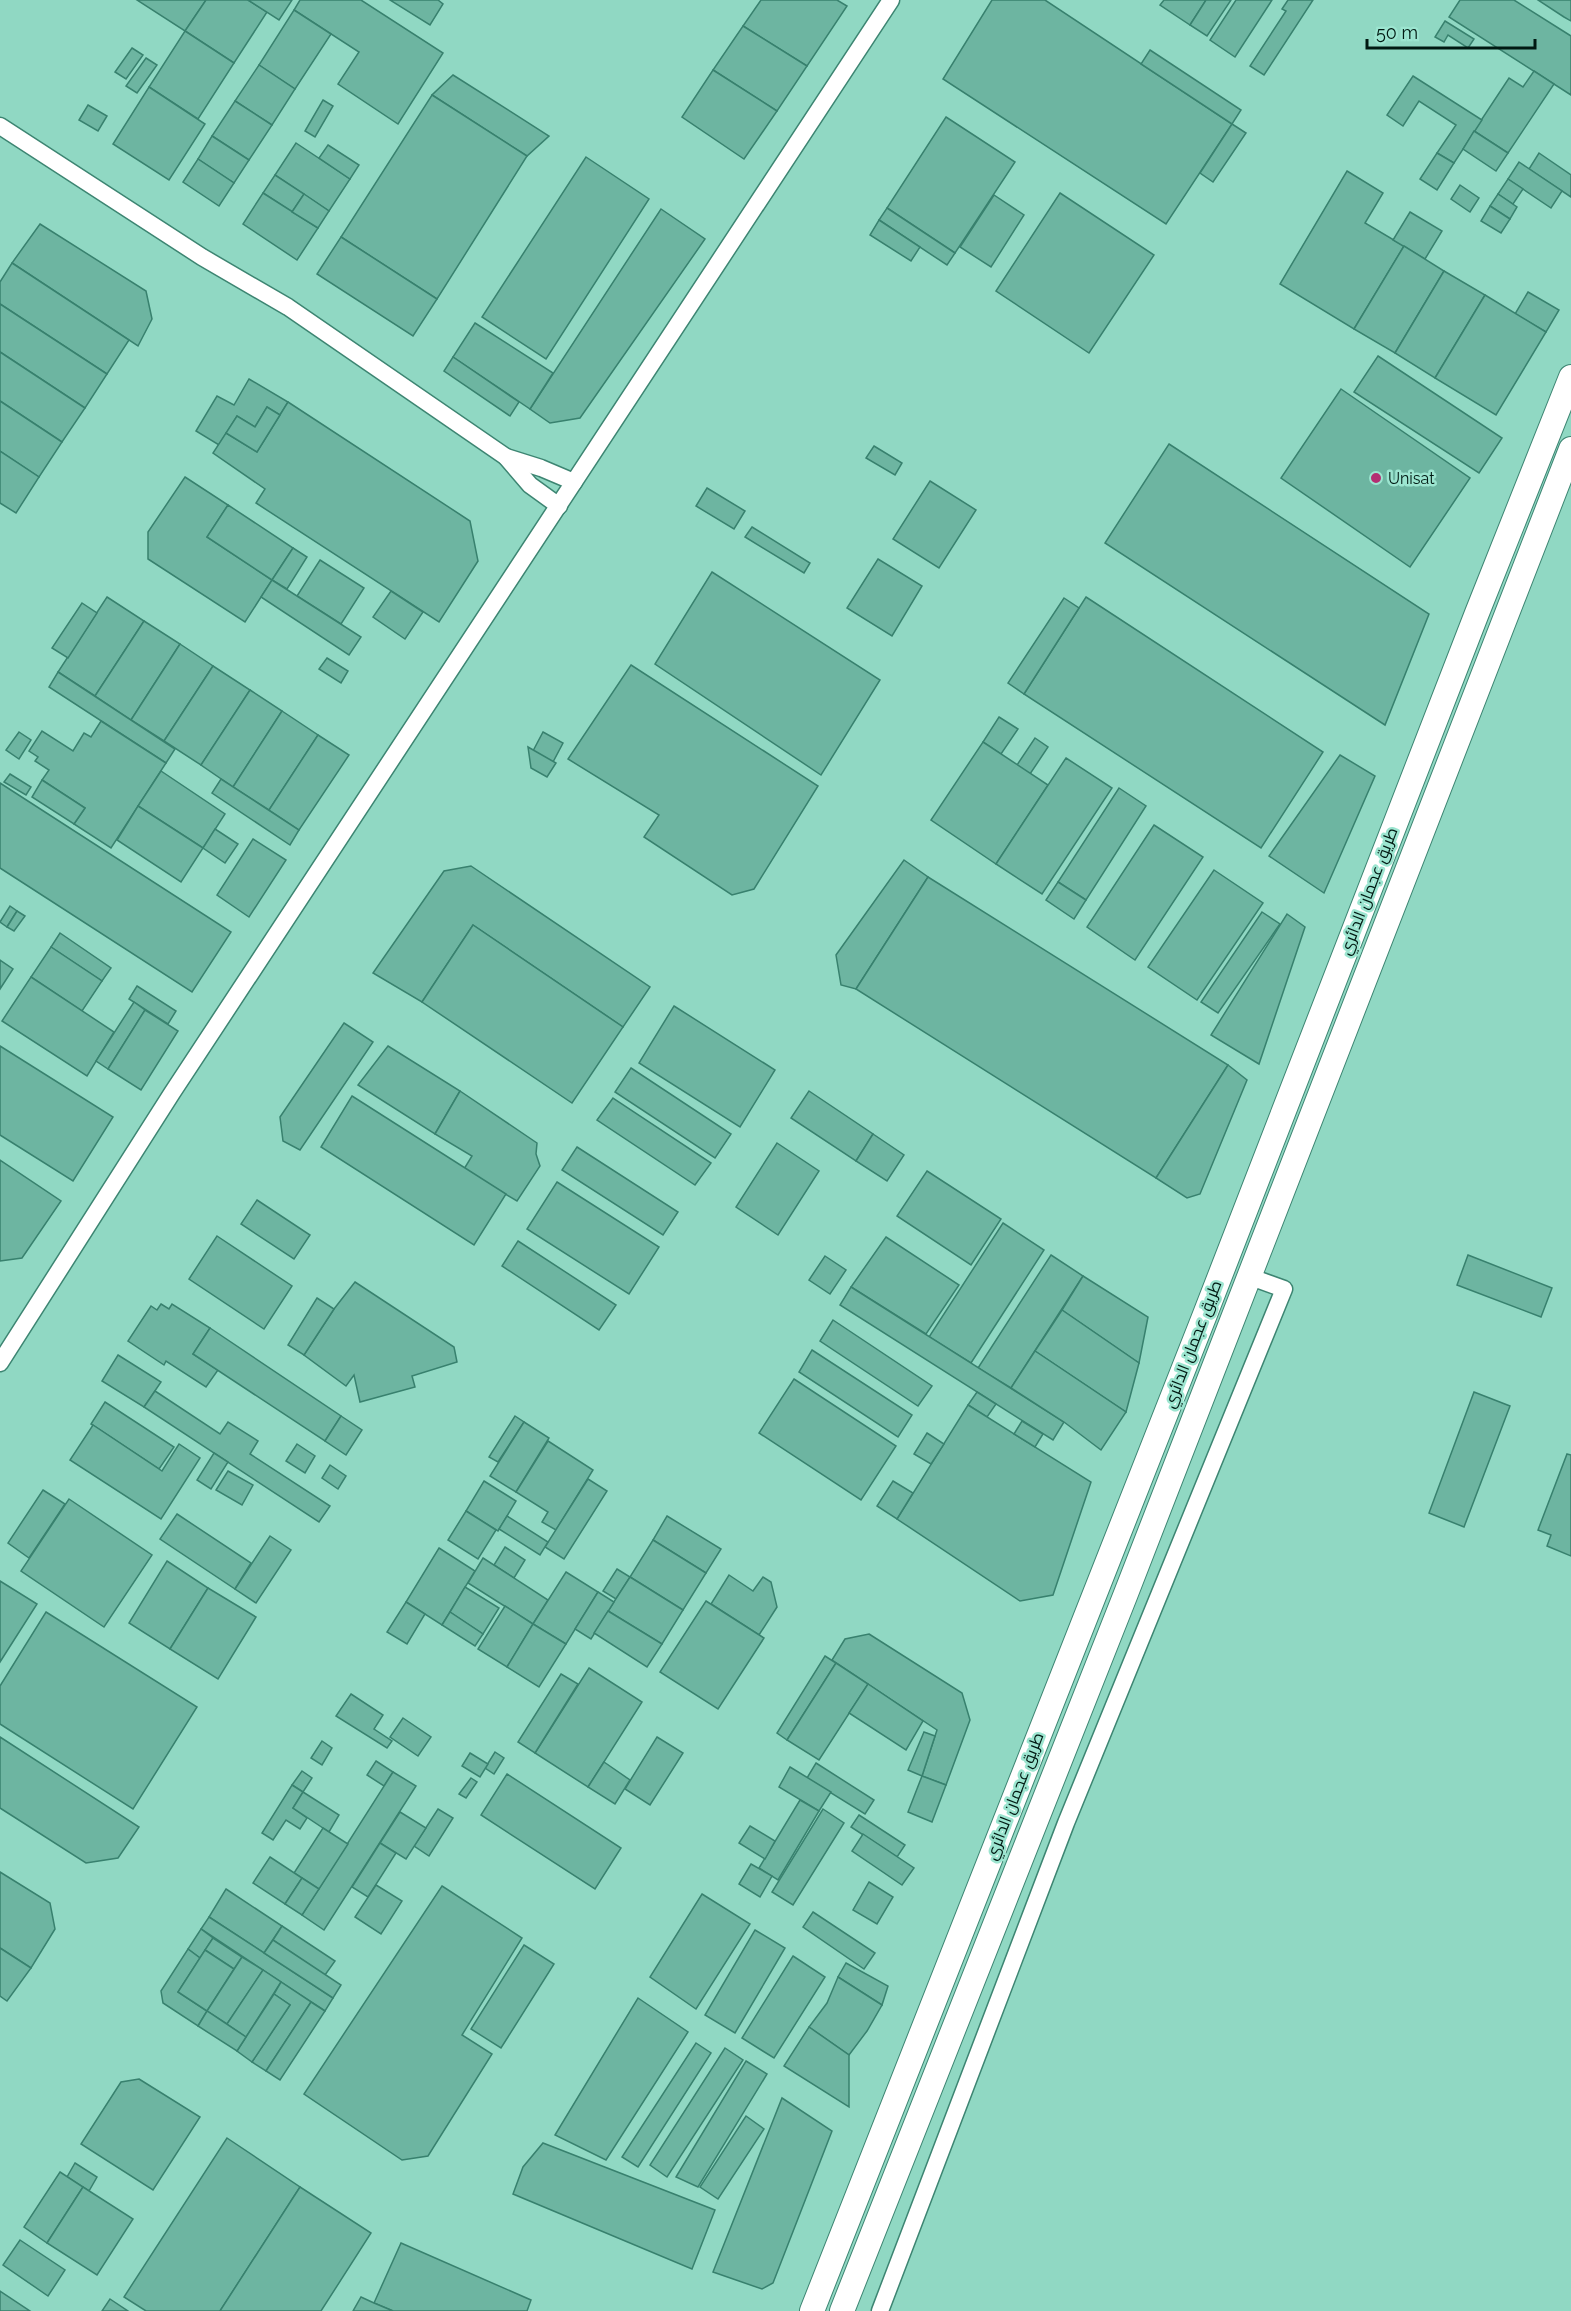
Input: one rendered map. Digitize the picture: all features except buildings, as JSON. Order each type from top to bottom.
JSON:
[{"type":"main road","name":"طريق عجمان الدائري","points":[[812,2311],[1571,377]]},
{"type":"main road","name":"طريق عجمان الدائري","points":[[842,2311],[1072,1729],[1571,449]]},
{"type":"street","points":[[0,1363],[172,1093],[891,0]]},
{"type":"street","points":[[0,126],[202,257],[288,307],[506,457],[530,485],[559,506]]},
{"type":"street","points":[[506,457],[574,482]]},
{"type":"street","points":[[880,2311],[1066,1823],[1284,1289],[1248,1276]]},
{"type":"place","name":"Unisat","points":[[1376,478]]}]
